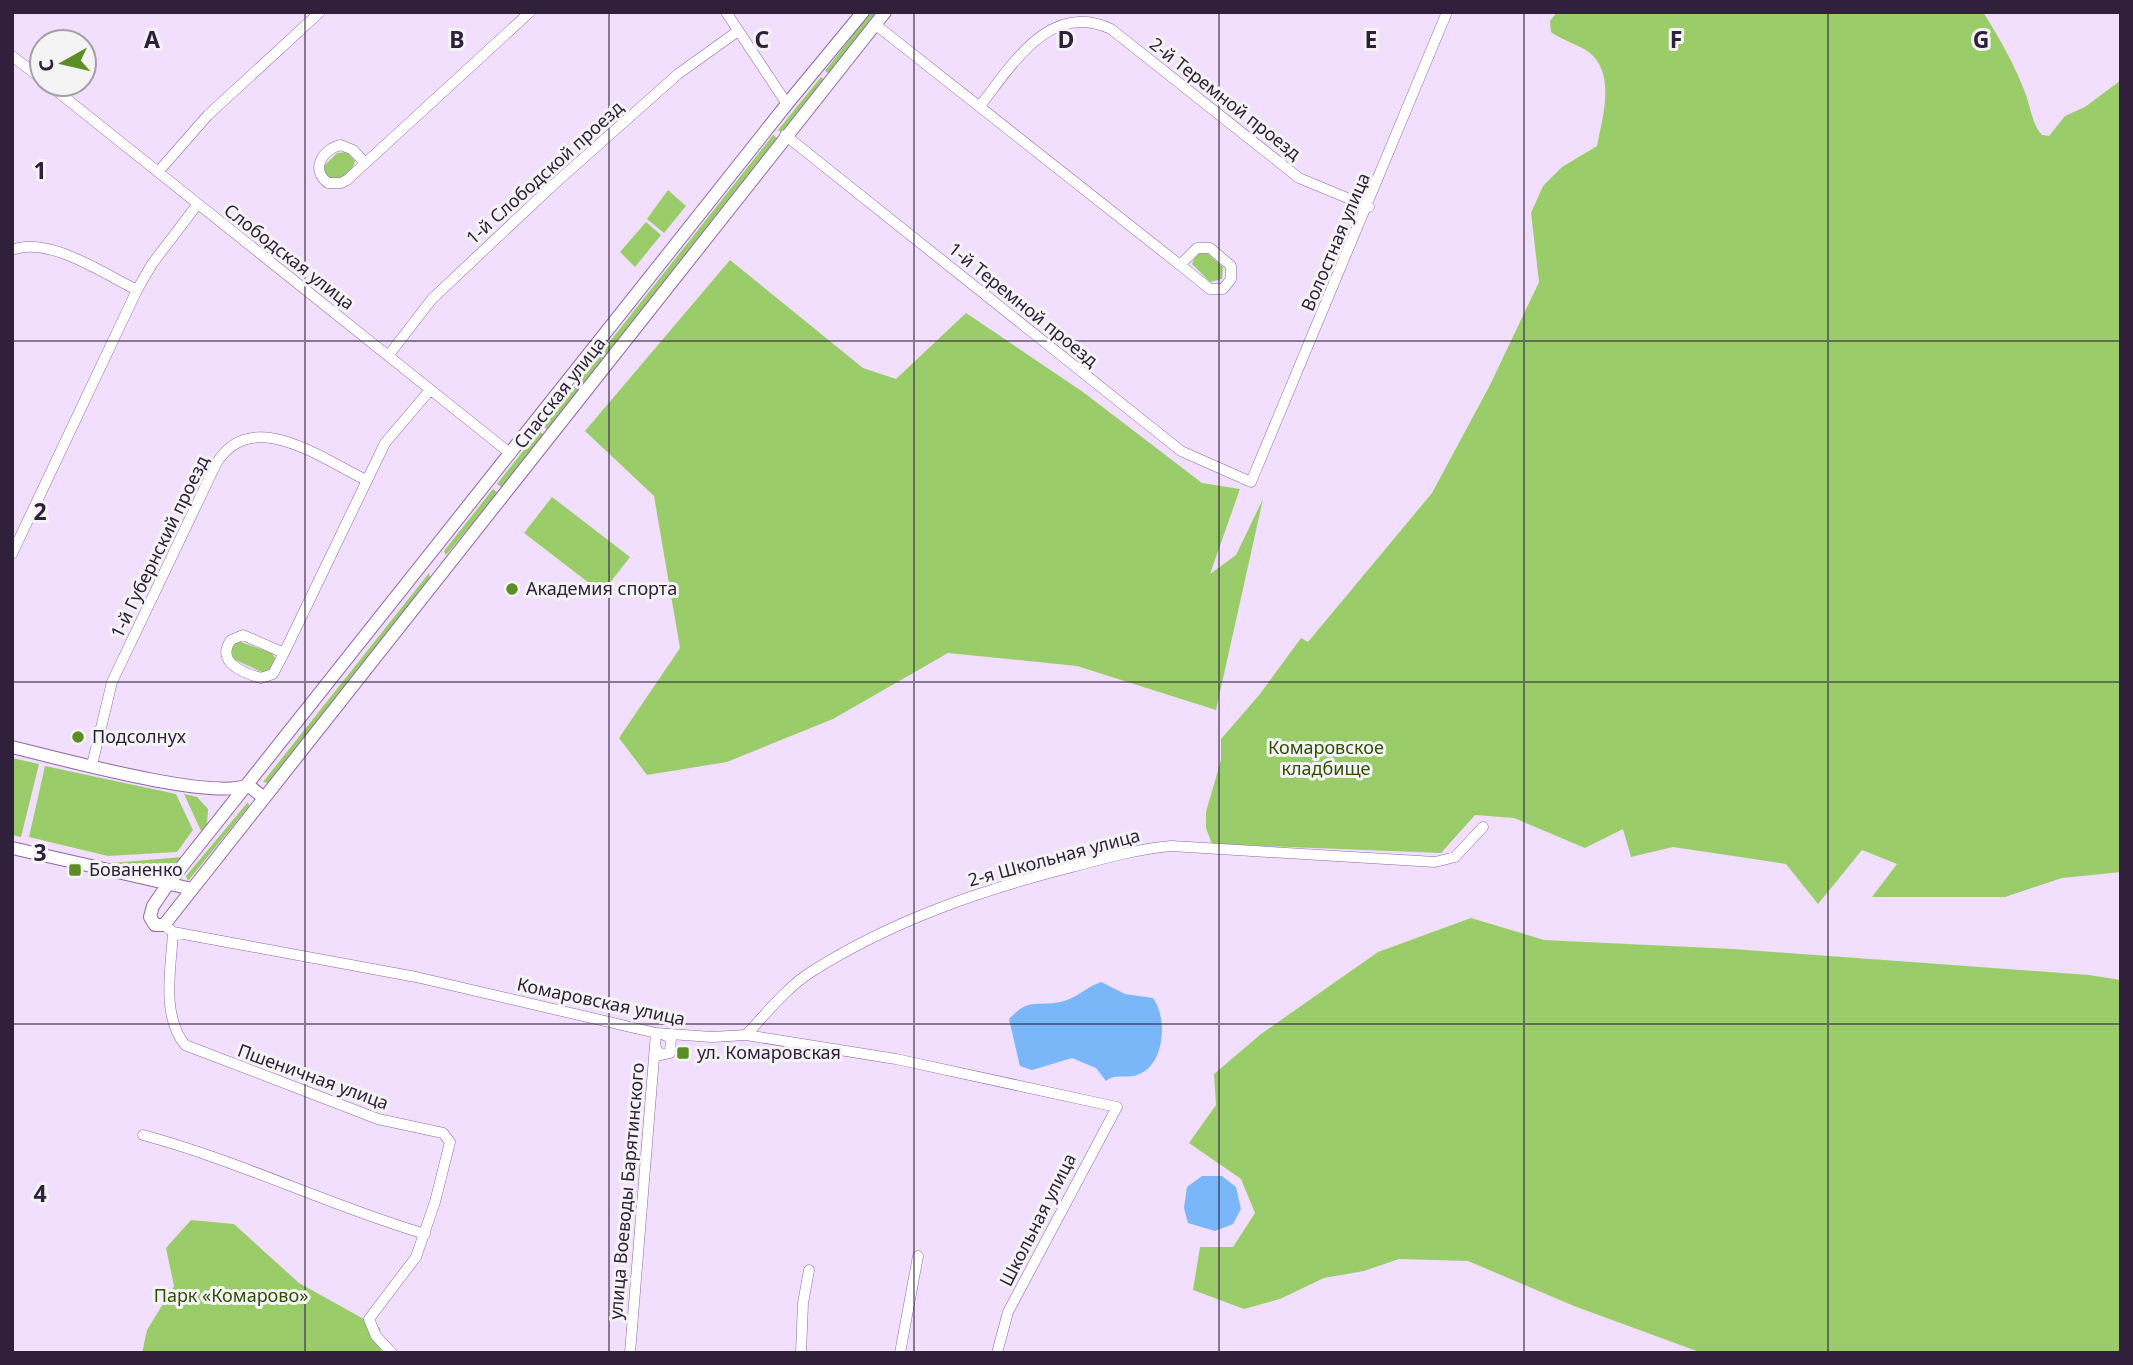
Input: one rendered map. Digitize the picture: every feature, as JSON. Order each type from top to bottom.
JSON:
[{"type":"street","points":[[158,172],[208,115],[320,12]]},
{"type":"street","points":[[365,163],[353,150],[341,145],[323,155],[318,167],[323,179],[335,184],[347,180],[530,12]]},
{"type":"street","points":[[726,12],[787,104]]},
{"type":"street","name":"Спасская улица","points":[[863,12],[168,884],[153,906],[150,917],[155,925],[169,929],[192,889],[785,135],[885,12]]},
{"type":"street","name":"Волостная улица","points":[[1251,482],[1447,12]]},
{"type":"street","name":"2-й Теремной проезд","points":[[980,106],[1038,31],[1055,20],[1084,17],[1111,29],[1299,178],[1368,206]]},
{"type":"street","points":[[876,25],[1210,289],[1223,289],[1231,279],[1231,266],[1210,247],[1197,248],[1180,265]]},
{"type":"street","name":"1-й Слободской проезд","points":[[388,356],[432,299],[552,186],[678,74],[738,31]]},
{"type":"street","points":[[12,56],[28,68]]},
{"type":"street","name":"Слободская улица","points":[[66,98],[511,454]]},
{"type":"street","name":"1-й Теремной проезд","points":[[785,135],[1181,451],[1251,482]]},
{"type":"street","points":[[12,554],[137,290],[152,264],[197,205]]},
{"type":"street","points":[[12,250],[28,246],[49,248],[137,290]]},
{"type":"street","points":[[284,653],[243,635],[231,640],[225,651],[226,658],[235,667],[261,678],[273,674],[284,653],[366,480],[385,443],[430,390]]},
{"type":"street","name":"1-й Губернский проезд","points":[[92,765],[112,682],[216,464],[228,448],[245,438],[275,437],[366,480]]},
{"type":"street","points":[[432,554],[446,566]]},
{"type":"street","points":[[12,747],[203,789],[236,790],[248,785],[264,798]]},
{"type":"street","name":"2-я Школьная улица","points":[[746,1035],[809,973],[883,932],[941,907],[1024,879],[1146,848],[1171,846],[1435,862],[1455,857],[1483,827]]},
{"type":"street","points":[[12,848],[192,889]]},
{"type":"street","name":"Комаровская улица","points":[[169,929],[416,977],[658,1033],[712,1037],[746,1035],[896,1059],[1117,1107]]},
{"type":"street","name":"Пшеничная улица","points":[[169,929],[170,1006],[174,1030],[185,1045],[378,1119],[443,1133],[450,1142],[416,1258],[369,1319],[376,1336],[392,1353]]},
{"type":"street","points":[[655,1045],[660,1055],[670,1053],[671,1038],[658,1033]]},
{"type":"street","name":"улица Воеводы Барятинского","points":[[630,1353],[643,1158],[658,1033]]},
{"type":"street","name":"Школьная улица","points":[[997,1353],[1008,1312],[1117,1107]]},
{"type":"street","points":[[143,1135],[189,1147],[329,1203],[425,1234]]},
{"type":"street","points":[[900,1353],[918,1256]]},
{"type":"street","points":[[801,1353],[803,1303],[809,1270]]},
{"type":"green space","points":[[871,12],[879,12],[830,74],[825,71]]},
{"type":"green space","name":"Комаровское кладбище","points":[[1557,12],[1983,12],[2017,73],[2036,126],[2042,135],[2049,136],[2065,116],[2085,107],[2121,80],[2121,872],[2062,878],[2005,897],[1872,897],[1897,864],[1862,850],[1818,904],[1786,864],[1673,847],[1631,857],[1623,829],[1585,848],[1514,818],[1475,815],[1441,853],[1212,844],[1206,828],[1206,812],[1221,760],[1221,739],[1260,694],[1301,638],[1308,642],[1432,493],[1490,385],[1539,282],[1531,213],[1543,186],[1562,167],[1597,146],[1604,113],[1604,78],[1595,58],[1551,32],[1550,21]]},
{"type":"green space","points":[[821,77],[825,80],[782,133],[778,130]]},
{"type":"green space","points":[[773,135],[778,139],[548,430],[543,426]]},
{"type":"green space","points":[[347,152],[355,161],[352,169],[342,177],[329,180],[324,166],[337,153]]},
{"type":"green space","points":[[668,190],[686,206],[664,233],[647,219]]},
{"type":"green space","points":[[646,222],[661,235],[635,267],[620,252]]},
{"type":"green space","points":[[1207,253],[1223,267],[1222,279],[1210,282],[1192,264],[1196,254]]},
{"type":"green space","points":[[730,260],[863,368],[896,379],[966,313],[1083,392],[1202,483],[1240,489],[1210,574],[1236,555],[1263,499],[1216,710],[1077,666],[948,653],[833,719],[727,762],[647,775],[619,738],[680,648],[654,496],[585,431]]},
{"type":"green space","points":[[539,431],[544,435],[503,488],[497,484]]},
{"type":"green space","points":[[493,489],[498,493],[446,555],[444,551]]},
{"type":"green space","points":[[552,497],[630,557],[602,593],[524,533]]},
{"type":"green space","points":[[429,573],[430,578],[268,783],[263,782]]},
{"type":"green space","points":[[238,641],[272,653],[276,660],[275,668],[264,673],[231,658],[230,645]]},
{"type":"green space","points":[[12,758],[39,764],[21,837],[12,835]]},
{"type":"green space","points":[[45,766],[176,794],[193,830],[177,852],[108,856],[29,837]]},
{"type":"green space","points":[[184,794],[197,797],[208,809],[207,825],[201,831]]},
{"type":"green space","points":[[248,802],[249,806],[188,881],[186,876]]},
{"type":"green space","points":[[182,857],[164,874],[112,863]]},
{"type":"green space","points":[[1471,918],[1544,940],[1733,949],[2089,975],[2121,980],[2121,1353],[1702,1353],[1574,1306],[1468,1261],[1399,1259],[1364,1271],[1324,1278],[1280,1299],[1244,1309],[1193,1290],[1200,1247],[1233,1247],[1255,1213],[1241,1179],[1189,1143],[1216,1105],[1214,1074],[1261,1034],[1378,952]]},
{"type":"green space","name":"Парк «Комарово»","points":[[191,1220],[234,1224],[299,1283],[380,1328],[381,1353],[142,1353],[147,1330],[174,1286],[166,1248]]},
{"type":"water","points":[[1101,982],[1125,994],[1153,998],[1158,1007],[1161,1017],[1161,1041],[1153,1062],[1146,1070],[1137,1075],[1113,1077],[1106,1081],[1096,1068],[1072,1058],[1032,1070],[1020,1066],[1009,1019],[1028,1005],[1066,1000]]},
{"type":"water","points":[[1202,1176],[1222,1176],[1236,1187],[1241,1209],[1233,1224],[1215,1231],[1188,1223],[1184,1208],[1187,1187]]},
{"type":"place","name":"Академия спорта","points":[[512,589]]},
{"type":"place","name":"Подсолнух","points":[[78,737]]},
{"type":"place","name":"Бованенко","points":[[75,870]]},
{"type":"place","name":"ул. Комаровская","points":[[683,1053]]}]
